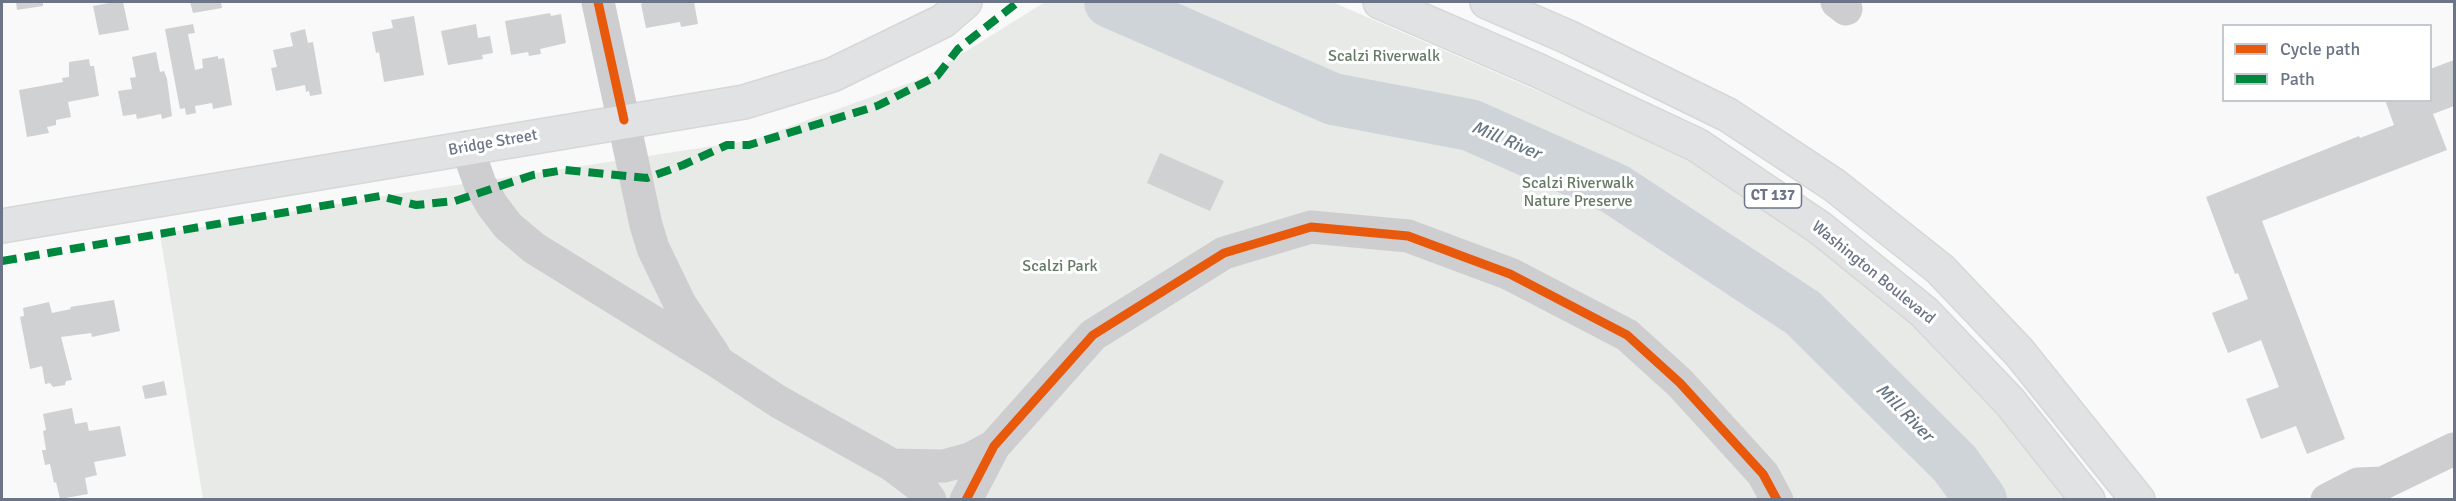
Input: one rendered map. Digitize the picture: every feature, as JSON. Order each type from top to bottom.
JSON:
[{"type":"main road","name":"Washington Boulevard","points":[[1380,2],[1537,70],[1697,145],[1820,228],[1924,312],[2010,402],[2088,500]]},
{"type":"main road","name":"CT 137","points":[[1487,2],[1568,37],[1728,115],[1834,185],[1940,269],[2019,352],[2138,500]]},
{"type":"main road","name":"Bridge Street","points":[[2,226],[624,120],[744,102],[832,75],[954,11]]},
{"type":"street","points":[[598,2],[646,225],[653,248],[680,304],[718,362]]},
{"type":"street","points":[[467,147],[486,195],[498,215],[519,236],[576,276],[718,362],[779,402],[892,465],[920,486],[930,500]]},
{"type":"street","points":[[966,500],[994,446],[1093,335],[1224,253],[1311,227],[1408,236],[1510,274],[1627,335],[1680,383],[1763,474],[1777,500]]},
{"type":"street","points":[[892,465],[944,466],[970,459],[994,446]]},
{"type":"street","points":[[2327,500],[2358,484],[2383,483],[2454,449]]},
{"type":"green space","name":"Scalzi Park","points":[[1045,2],[1332,2],[1677,151],[1784,218],[1911,316],[1996,406],[2070,499],[203,499],[160,234],[384,196],[753,140],[923,78]]},
{"type":"building","points":[[16,2],[43,2],[43,6],[17,10]]},
{"type":"building","points":[[123,2],[129,30],[99,35],[93,6]]},
{"type":"building","points":[[190,2],[221,2],[222,8],[193,13]]},
{"type":"building","points":[[644,2],[694,2],[698,24],[681,27],[680,22],[646,28],[641,4]]},
{"type":"building","points":[[550,13],[551,16],[561,14],[566,43],[540,49],[541,54],[529,56],[528,52],[511,55],[505,21]]},
{"type":"building","points":[[414,16],[424,75],[384,82],[379,52],[376,53],[372,32],[393,28],[391,20]]},
{"type":"building","points":[[193,24],[195,33],[188,34],[195,70],[203,68],[202,59],[218,56],[218,59],[224,58],[232,105],[213,109],[212,103],[195,106],[196,113],[186,115],[185,108],[180,109],[165,29]]},
{"type":"building","points":[[476,24],[478,38],[490,36],[493,53],[482,55],[483,59],[448,65],[441,31]]},
{"type":"building","points":[[305,29],[308,43],[313,42],[322,94],[310,96],[309,91],[306,92],[305,85],[276,91],[271,68],[277,67],[273,50],[293,46],[290,33]]},
{"type":"building","points":[[156,52],[160,72],[164,71],[167,79],[172,116],[162,119],[161,114],[137,119],[136,114],[123,116],[118,91],[132,89],[130,78],[136,77],[132,57]]},
{"type":"building","points":[[89,59],[90,66],[94,66],[99,96],[68,102],[71,117],[56,120],[56,125],[47,127],[49,133],[27,137],[19,90],[63,82],[62,78],[69,77],[69,62]]},
{"type":"building","points":[[2454,60],[2454,106],[2433,114],[2447,150],[2262,221],[2345,439],[2307,454],[2296,426],[2261,439],[2246,399],[2279,387],[2261,340],[2228,353],[2212,313],[2248,299],[2238,273],[2235,274],[2206,197],[2359,136],[2360,138],[2394,125],[2386,102],[2432,102],[2432,68]]},
{"type":"building","points":[[1160,153],[1224,181],[1210,211],[1147,183]]},
{"type":"building","points":[[114,300],[120,331],[92,337],[91,333],[61,337],[72,380],[66,381],[65,385],[53,387],[50,383],[45,384],[42,366],[30,369],[20,317],[24,316],[23,308],[49,302],[52,313],[71,309],[70,307]]},
{"type":"building","points":[[164,381],[167,395],[145,399],[142,386]]},
{"type":"building","points":[[72,408],[75,424],[87,422],[89,431],[120,426],[126,456],[94,462],[97,475],[85,478],[88,494],[60,499],[50,464],[45,465],[42,450],[46,450],[43,414]]},
{"type":"waterway","name":"Mill River","points":[[1110,2],[1333,99],[1470,125],[1615,189],[1803,313],[1955,464],[1981,500]]},
{"type":"marked path","points":[[2,261],[380,196],[416,205],[455,201],[533,175],[565,170],[647,178],[727,145],[749,145],[877,106],[937,76],[958,49],[1018,2]]},
{"type":"cycle path","points":[[598,2],[624,120]]},
{"type":"cycle path","points":[[966,500],[994,446],[1093,335],[1224,253],[1311,227],[1408,236],[1510,274],[1627,335],[1680,383],[1763,474],[1777,500]]},
{"type":"park label","name":"Scalzi Riverwalk","points":[[1384,57]]},
{"type":"park label","name":"Scalzi Riverwalk Nature Preserve","points":[[1578,193]]}]
